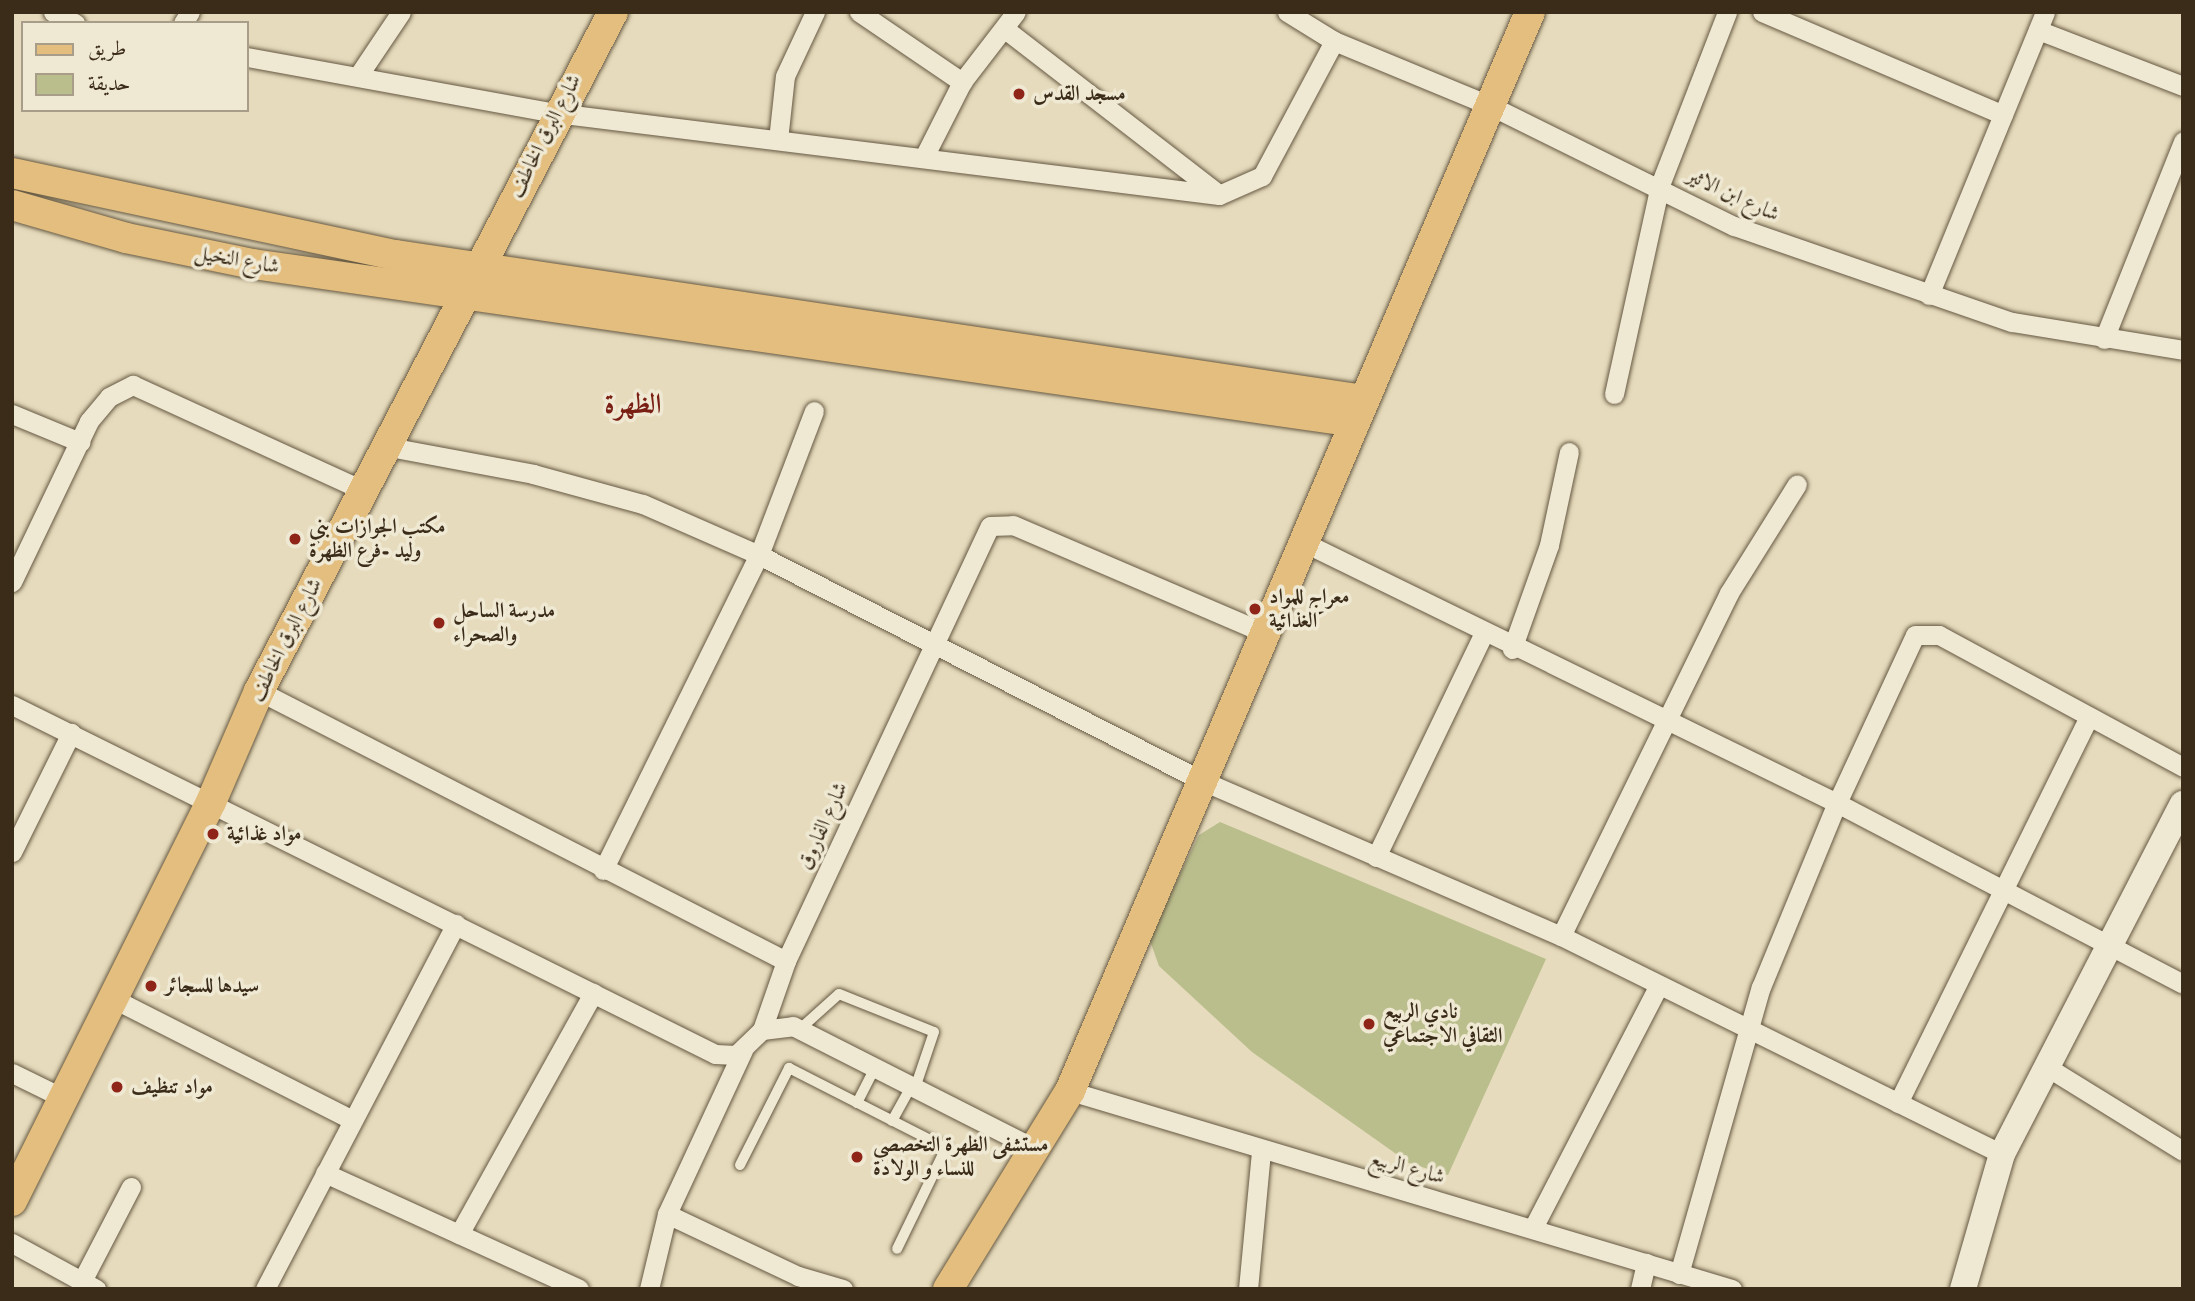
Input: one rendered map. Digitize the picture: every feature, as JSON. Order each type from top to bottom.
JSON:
[{"type":"main road","name":"شارع البرق الخاطف","points":[[12,1201],[211,802],[258,691],[466,294],[556,113],[613,12]]},
{"type":"main road","points":[[948,1289],[1037,1150],[1070,1091],[1360,411],[1493,107],[1530,12]]},
{"type":"main road","points":[[12,173],[259,230],[1360,411]]},
{"type":"main road","name":"شارع النخيل","points":[[12,205],[196,254],[466,294],[1360,411]]},
{"type":"main road","points":[[1963,1289],[2002,1154],[2183,804]]},
{"type":"street","points":[[53,12],[71,21]]},
{"type":"street","points":[[358,76],[401,12]]},
{"type":"street","points":[[778,140],[785,76],[815,12]]},
{"type":"street","points":[[859,12],[962,82]]},
{"type":"street","points":[[925,155],[962,82],[1016,12]]},
{"type":"street","name":"شارع ابن الاثير","points":[[1287,12],[1334,41],[1493,107],[1660,185],[1734,226],[2012,322],[2183,350]]},
{"type":"street","points":[[1614,394],[1660,185],[1727,12]]},
{"type":"street","points":[[1762,12],[2003,115]]},
{"type":"street","points":[[1928,295],[2041,21],[2183,86]]},
{"type":"street","points":[[1005,29],[1219,195]]},
{"type":"street","points":[[248,58],[556,113],[925,155],[1219,195],[1262,176],[1334,41]]},
{"type":"street","points":[[2104,339],[2183,141]]},
{"type":"street","points":[[12,582],[80,442],[109,397],[133,386],[364,491]]},
{"type":"street","points":[[603,870],[759,555],[814,411]]},
{"type":"street","points":[[12,414],[80,442]]},
{"type":"street","points":[[384,446],[590,486],[759,555],[1203,781],[1376,858],[1562,936],[2002,1154]]},
{"type":"street","points":[[1512,649],[1549,545],[1569,452]]},
{"type":"street","points":[[1562,936],[1664,720],[1730,593],[1797,484]]},
{"type":"street","name":"شارع الفاروق","points":[[762,1030],[786,961],[930,643],[980,538],[997,523],[1013,524],[1265,633]]},
{"type":"street","points":[[1304,543],[1483,635],[1836,803],[2183,984]]},
{"type":"street","points":[[1376,858],[1483,635]]},
{"type":"street","points":[[1679,1274],[1749,1029],[1836,803],[1915,635],[1939,635],[2183,767]]},
{"type":"street","points":[[258,691],[603,870],[786,961]]},
{"type":"street","points":[[12,705],[715,1054],[743,1050]]},
{"type":"street","points":[[1898,1103],[2089,717]]},
{"type":"street","points":[[12,852],[71,733]]},
{"type":"street","points":[[265,1289],[456,924]]},
{"type":"street","points":[[1534,1226],[1659,985]]},
{"type":"street","points":[[459,1234],[593,993]]},
{"type":"street","points":[[112,998],[352,1120]]},
{"type":"street","points":[[649,1289],[667,1214],[743,1050],[762,1030],[781,1024],[800,1029],[1037,1150]]},
{"type":"street","points":[[2047,1067],[2183,1151]]},
{"type":"street","points":[[12,1073],[62,1098]]},
{"type":"street","name":"شارع الربيع","points":[[1070,1091],[1261,1152],[1534,1226],[1732,1289]]},
{"type":"street","points":[[1248,1289],[1261,1152]]},
{"type":"street","points":[[325,1173],[579,1289]]},
{"type":"street","points":[[12,1244],[89,1285],[131,1187]]},
{"type":"street","points":[[667,1214],[798,1282],[843,1289]]},
{"type":"street","points":[[1640,1289],[1646,1263]]},
{"type":"lane","points":[[800,1029],[839,994],[934,1032],[913,1087],[892,1121]]},
{"type":"lane","points":[[740,1165],[789,1068],[946,1148],[897,1249]]},
{"type":"lane","points":[[857,1103],[875,1068]]},
{"type":"green space","name":"نادي الربيع الثقافي الاجتماعي","points":[[1220,822],[1546,959],[1448,1175],[1409,1163],[1252,1052],[1159,966],[1149,938],[1199,835]]},
{"type":"place","name":"مسجد القدس","points":[[1019,94]]},
{"type":"place","name":"مكتب الجوازات بني وليد -فرع الظهرة","points":[[295,539]]},
{"type":"place","name":"معراج للمواد الغذائية","points":[[1255,609]]},
{"type":"place","name":"مدرسة الساحل والصحراء","points":[[439,623]]},
{"type":"place","name":"مواد غذائية","points":[[213,834]]},
{"type":"place","name":"سيدها للسجائر","points":[[151,986]]},
{"type":"place","name":"نادي الربيع الثقافي الاجتماعي","points":[[1369,1024]]},
{"type":"place","name":"مواد تنظيف","points":[[117,1087]]},
{"type":"place","name":"مستشفى الظهرة التخصصي للنساء و الولادة","points":[[857,1157]]},
{"type":"district","name":"الظهرة","points":[[633,405]]}]
